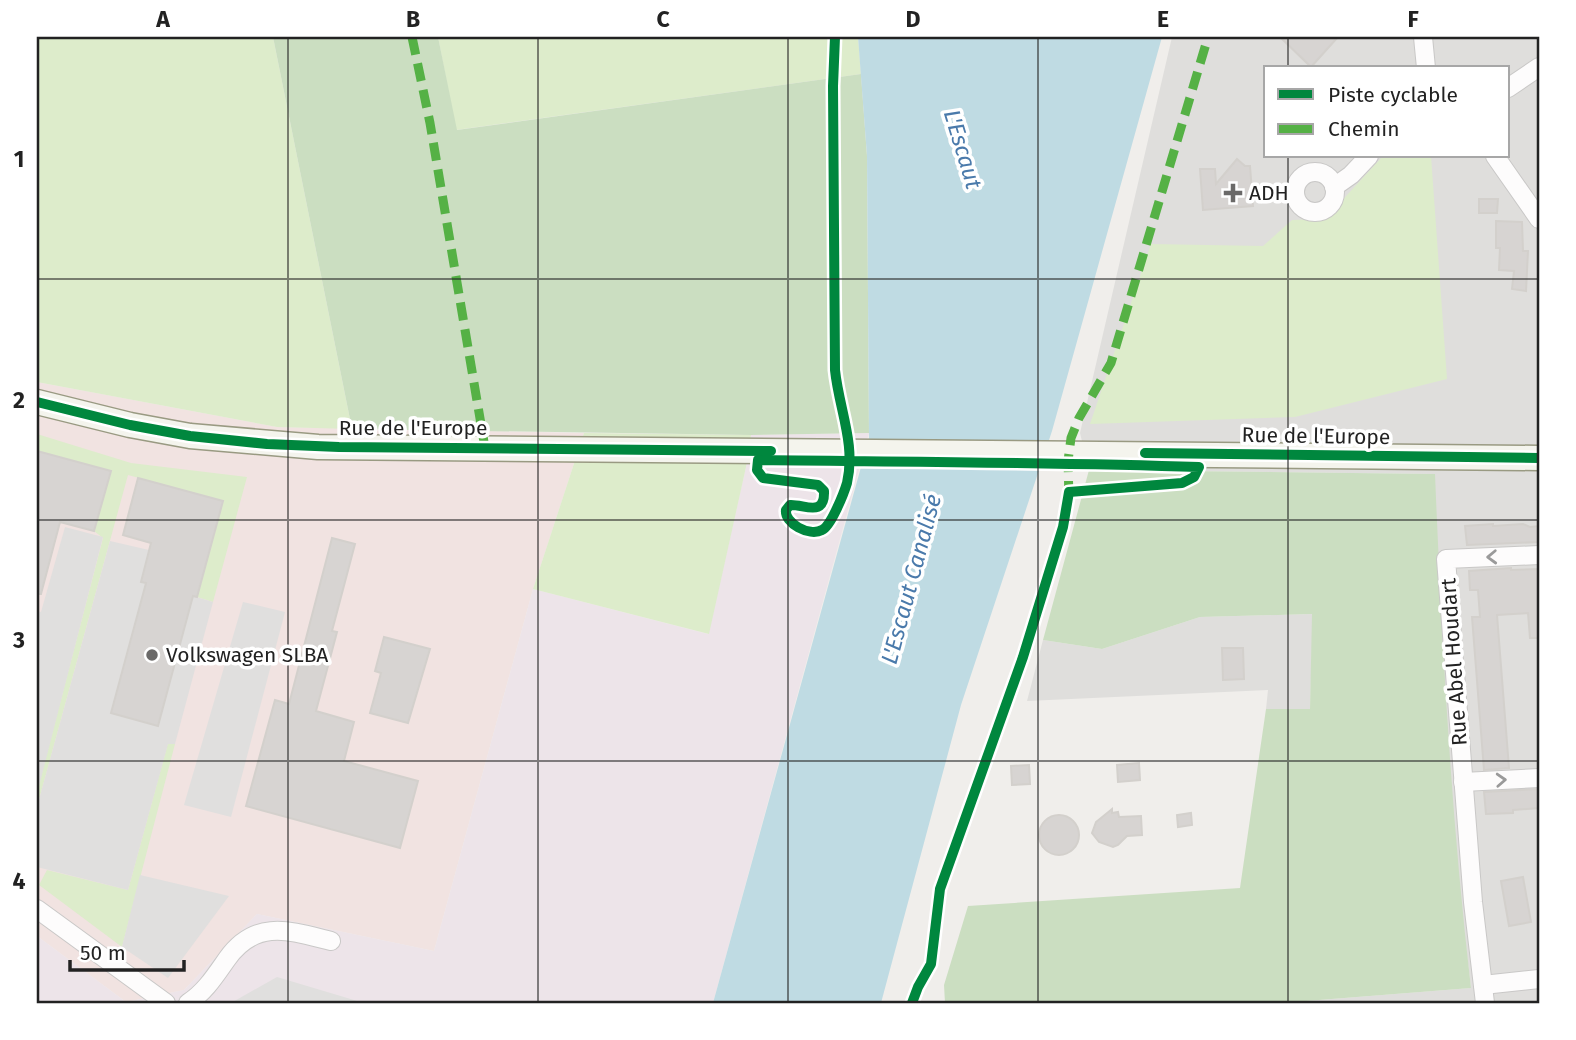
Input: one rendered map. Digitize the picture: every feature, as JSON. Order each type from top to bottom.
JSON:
[{"type":"street","points":[[1423,37],[1426,66]]},
{"type":"street","points":[[1510,87],[1539,67]]},
{"type":"street","points":[[1334,187],[1356,171],[1367,158]]},
{"type":"street","points":[[1496,158],[1539,219]]},
{"type":"street","name":"Rue de l'Europe","points":[[37,402],[159,431],[267,444],[339,447],[1539,458]]},
{"type":"street","name":"Rue Abel Houdart","points":[[1484,994],[1463,782],[1446,559],[1539,555]]},
{"type":"street","points":[[1463,782],[1539,778]]},
{"type":"street","points":[[37,909],[166,1003]]},
{"type":"street","points":[[188,1003],[205,990],[237,948],[263,933],[282,929],[331,941]]},
{"type":"street","points":[[1484,994],[1539,979]]},
{"type":"shaded area","points":[[1172,37],[1539,37],[1539,1003],[1281,1003],[1471,988],[1458,882],[1443,685],[1434,474],[1089,470],[1080,433]]},
{"type":"shaded area","points":[[37,382],[277,427],[584,433],[533,589],[434,951],[257,914],[184,990],[126,1002],[37,936]]},
{"type":"shaded area","points":[[869,433],[713,1003],[37,1003],[37,936],[126,1002],[184,990],[257,914],[434,951],[533,589],[708,634],[751,435]]},
{"type":"shaded area","points":[[65,527],[103,537],[37,794],[37,611],[41,612]]},
{"type":"shaded area","points":[[110,541],[149,550],[141,581],[146,583],[111,713],[158,725],[193,596],[213,602],[175,744],[168,744],[128,890],[37,867],[37,807]]},
{"type":"shaded area","points":[[243,602],[285,612],[231,817],[184,805]]},
{"type":"shaded area","points":[[1313,614],[1310,709],[1266,709],[1268,690],[1027,701],[1043,640],[1102,649],[1200,617]]},
{"type":"shaded area","points":[[140,875],[229,896],[168,978],[122,947]]},
{"type":"shaded area","points":[[277,977],[364,1003],[231,1003]]},
{"type":"green space","points":[[37,37],[273,37],[352,429],[277,427],[37,382]]},
{"type":"green space","points":[[273,37],[438,37],[457,130],[861,74],[867,156],[869,433],[751,435],[352,429]]},
{"type":"green space","points":[[438,37],[858,37],[861,74],[456,130]]},
{"type":"green space","points":[[1381,158],[1431,158],[1447,379],[1295,417],[1090,424],[1151,244],[1263,246],[1292,220],[1321,219],[1335,208]]},
{"type":"green space","points":[[584,433],[751,435],[709,634],[533,589]]},
{"type":"green space","points":[[37,434],[131,463],[247,477],[213,602],[197,597],[223,501],[128,475],[37,807],[37,780],[40,780],[103,538],[94,531],[111,471],[37,451]]},
{"type":"green space","points":[[1089,470],[1435,474],[1448,731],[1471,988],[1281,1003],[945,1003],[944,985],[968,906],[1240,888],[1266,709],[1310,709],[1312,614],[1200,617],[1102,649],[1043,640]]},
{"type":"green space","points":[[168,743],[175,744],[122,947],[39,885],[47,870],[128,890]]},
{"type":"water","points":[[858,37],[1162,37],[1052,431],[961,705],[881,1003],[713,1003],[869,438],[867,156]]},
{"type":"building","points":[[1280,37],[1338,37],[1310,66]]},
{"type":"building","points":[[1237,159],[1245,166],[1250,166],[1253,206],[1203,210],[1200,169],[1215,169],[1216,184]]},
{"type":"building","points":[[1479,199],[1498,199],[1497,213],[1479,213]]},
{"type":"building","points":[[1496,221],[1522,222],[1523,251],[1528,251],[1526,291],[1512,289],[1514,271],[1499,270],[1500,248],[1496,248]]},
{"type":"building","points":[[37,451],[111,471],[94,531],[60,522],[41,594],[37,594]]},
{"type":"building","name":"Volkswagen SLBA","points":[[138,478],[223,501],[197,597],[193,596],[158,726],[111,713],[146,583],[141,582],[151,543],[123,535]]},
{"type":"building","points":[[1465,526],[1539,526],[1539,542],[1467,545]]},
{"type":"building","points":[[332,538],[355,544],[332,631],[337,632],[316,711],[354,722],[344,761],[418,781],[400,848],[246,806],[275,700],[289,704]]},
{"type":"building","points":[[1539,569],[1539,638],[1530,638],[1528,613],[1497,615],[1509,768],[1484,770],[1472,617],[1480,617],[1478,590],[1470,590],[1469,571]]},
{"type":"building","points":[[384,637],[430,649],[408,723],[370,713],[381,673],[375,671]]},
{"type":"building","points":[[1222,648],[1243,648],[1244,679],[1223,680]]},
{"type":"building","points":[[1139,763],[1140,780],[1118,782],[1117,765]]},
{"type":"building","points":[[1029,765],[1030,784],[1012,785],[1011,766]]},
{"type":"building","points":[[1539,789],[1539,808],[1486,814],[1484,792]]},
{"type":"building","points":[[1112,809],[1112,813],[1118,812],[1119,817],[1141,816],[1142,835],[1127,836],[1113,847],[1099,842],[1092,833],[1096,822]]},
{"type":"building","points":[[1191,813],[1192,825],[1178,827],[1177,815]]},
{"type":"building","points":[[1059,815],[1073,821],[1079,835],[1073,849],[1059,855],[1045,849],[1039,835],[1045,821]]},
{"type":"building","points":[[1523,877],[1531,922],[1509,926],[1501,881]]},
{"type":"marked path","points":[[412,37],[430,123],[485,448]]},
{"type":"marked path","points":[[1069,499],[1068,461],[1071,438],[1079,418],[1111,363],[1208,37]]},
{"type":"cycle path","points":[[835,37],[835,370],[848,440],[849,454],[849,469],[843,494],[826,527],[811,532],[798,528],[789,520],[786,510],[790,505],[817,507],[821,504],[824,491],[818,485],[763,478],[757,470],[758,460],[813,461],[868,461],[978,462],[1199,467],[1194,477],[1182,483],[1069,492],[1063,527],[1023,657],[940,889],[931,964],[912,1003]]},
{"type":"cycle path","points":[[37,402],[130,425],[190,436],[267,444],[771,451]]},
{"type":"cycle path","points":[[1145,453],[1539,458]]},
{"type":"place","name":"ADH","points":[[1233,193]]},
{"type":"place","name":"Volkswagen SLBA","points":[[152,655]]},
{"type":"water label","name":"L'Escaut","points":[[963,149]]},
{"type":"water label","name":"L'Escaut Canalisé","points":[[911,579]]}]
